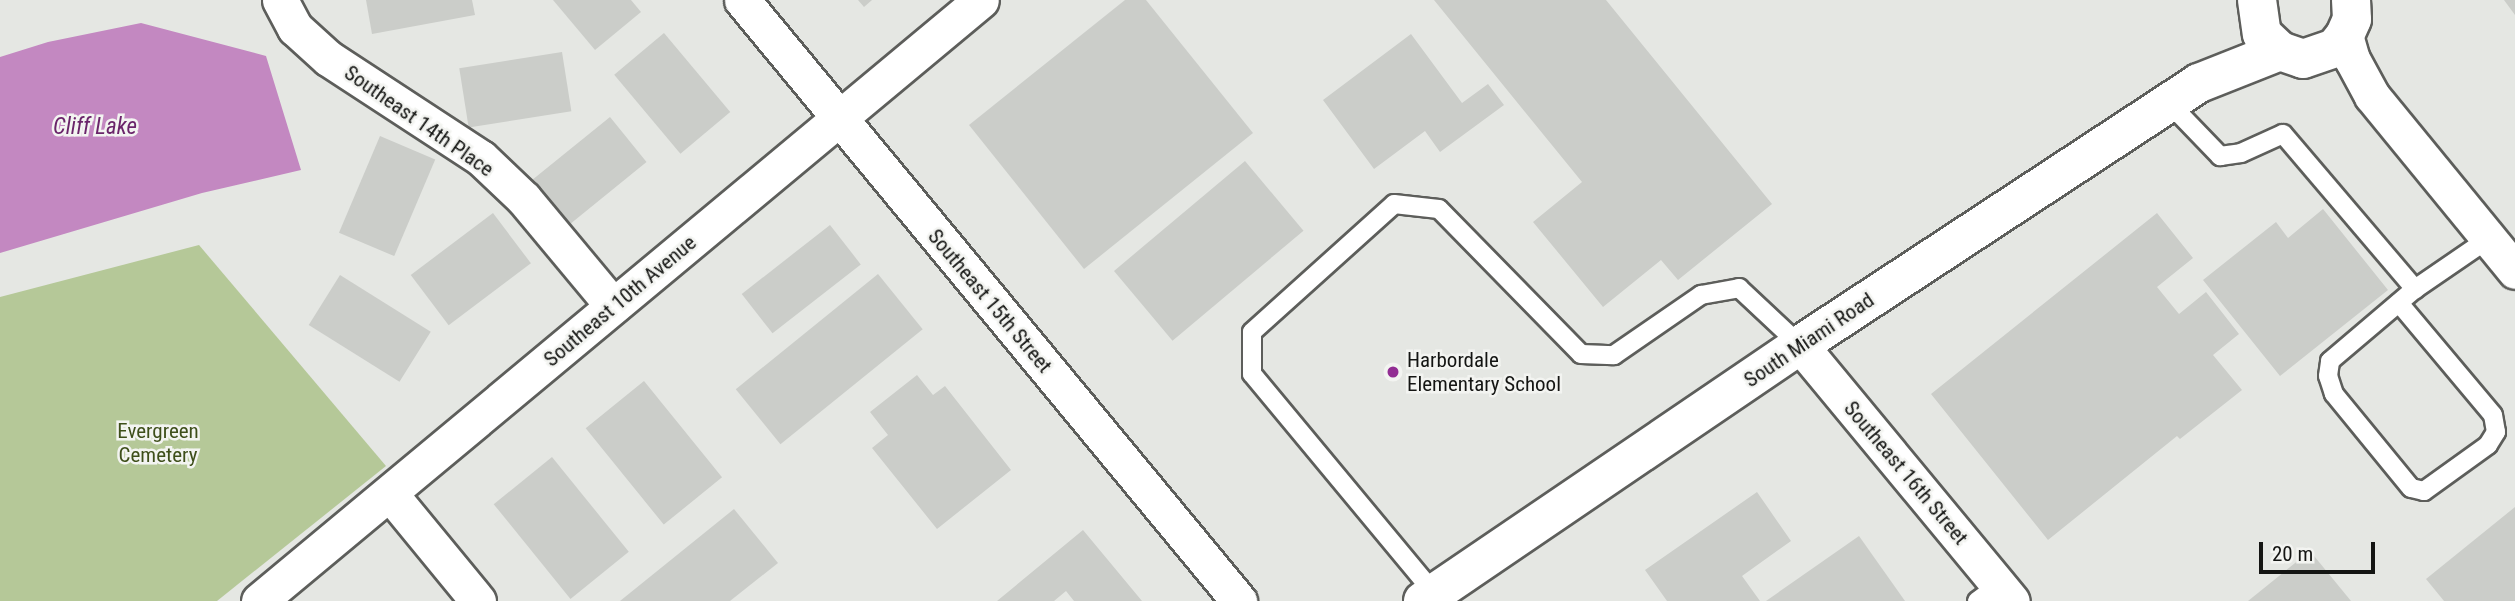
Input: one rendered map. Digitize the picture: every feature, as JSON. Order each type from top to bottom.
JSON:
[{"type":"street","name":"Southeast 14th Place","points":[[280,0],[295,28],[328,58],[481,158],[524,199],[613,306]]},
{"type":"street","name":"Southeast 15th Street","points":[[742,0],[1239,601]]},
{"type":"street","name":"Southeast 10th Avenue","points":[[259,601],[391,495],[613,306],[981,0]]},
{"type":"street","points":[[2257,9],[2262,34],[2372,96]]},
{"type":"street","name":"South Miami Road","points":[[2184,93],[2257,9]]},
{"type":"street","points":[[2352,11],[2352,60],[2372,96],[2504,250]]},
{"type":"street","name":"South Miami Road","points":[[1429,597],[1800,345],[2184,93],[2296,54],[2335,48],[2352,11]]},
{"type":"street","name":"Southeast 16th Street","points":[[1800,345],[1996,596]]},
{"type":"street","points":[[391,495],[478,601]]},
{"type":"lane","points":[[2184,93],[2220,156],[2241,153],[2278,133],[2293,142],[2415,289]]},
{"type":"lane","points":[[1429,597],[1252,374],[1252,332],[1394,204],[1439,209],[1581,354],[1614,355],[1701,295],[1739,288],[1800,345]]},
{"type":"lane","points":[[2399,303],[2493,415],[2496,432],[2488,445],[2424,491],[2411,488],[2334,394],[2328,376],[2330,361],[2415,289],[2504,250]]},
{"type":"green space","name":"Evergreen Cemetery","points":[[199,245],[386,466],[217,601],[0,601],[0,297]]},
{"type":"water","name":"Cliff Lake","points":[[141,23],[266,56],[301,170],[202,193],[0,253],[0,57],[48,42]]},
{"type":"building","points":[[366,0],[472,0],[475,15],[372,34]]},
{"type":"building","points":[[553,0],[631,0],[641,12],[595,50]]},
{"type":"building","points":[[858,0],[872,0],[864,7]]},
{"type":"building","points":[[1125,0],[1146,0],[1253,133],[1084,269],[969,125]]},
{"type":"building","points":[[1434,0],[1606,0],[1772,204],[1678,280],[1661,260],[1603,307],[1533,222],[1582,182]]},
{"type":"building","points":[[2504,0],[2515,0],[2515,15]]},
{"type":"building","points":[[664,33],[730,112],[680,154],[614,75]]},
{"type":"building","points":[[1411,34],[1462,103],[1488,84],[1504,105],[1440,152],[1425,131],[1374,169],[1323,100]]},
{"type":"building","points":[[562,52],[571,111],[469,128],[459,68]]},
{"type":"building","points":[[610,117],[647,162],[565,228],[528,183]]},
{"type":"building","points":[[380,136],[435,159],[394,256],[339,233]]},
{"type":"building","points":[[1245,161],[1303,231],[1173,341],[1114,271]]},
{"type":"building","points":[[2323,209],[2388,290],[2280,376],[2203,280],[2276,222],[2288,238]]},
{"type":"building","points":[[493,213],[531,263],[449,325],[411,275]]},
{"type":"building","points":[[2157,213],[2193,258],[2157,287],[2179,314],[2206,292],[2239,334],[2213,355],[2242,390],[2180,439],[2177,436],[2048,540],[1931,394]]},
{"type":"building","points":[[830,225],[861,264],[773,333],[742,294]]},
{"type":"building","points":[[878,274],[923,329],[780,444],[736,389]]},
{"type":"building","points":[[340,275],[431,332],[399,382],[309,325]]},
{"type":"building","points":[[917,375],[933,395],[945,386],[1011,470],[937,529],[872,448],[888,435],[870,412]]},
{"type":"building","points":[[644,381],[722,477],[664,525],[586,428]]},
{"type":"building","points":[[552,457],[629,552],[570,599],[494,504]]},
{"type":"building","points":[[1757,492],[1791,541],[1742,576],[1760,601],[1667,601],[1645,570]]},
{"type":"building","points":[[2515,507],[2515,601],[2444,601],[2426,579]]},
{"type":"building","points":[[734,509],[778,563],[730,601],[620,601]]},
{"type":"building","points":[[1083,530],[1142,601],[1074,601],[1066,591],[1054,601],[997,601]]},
{"type":"building","points":[[1859,536],[1905,601],[1766,601]]},
{"type":"building","points":[[2310,551],[2351,601],[2248,601]]},
{"type":"place","name":"Harbordale Elementary School","points":[[1393,372]]}]
